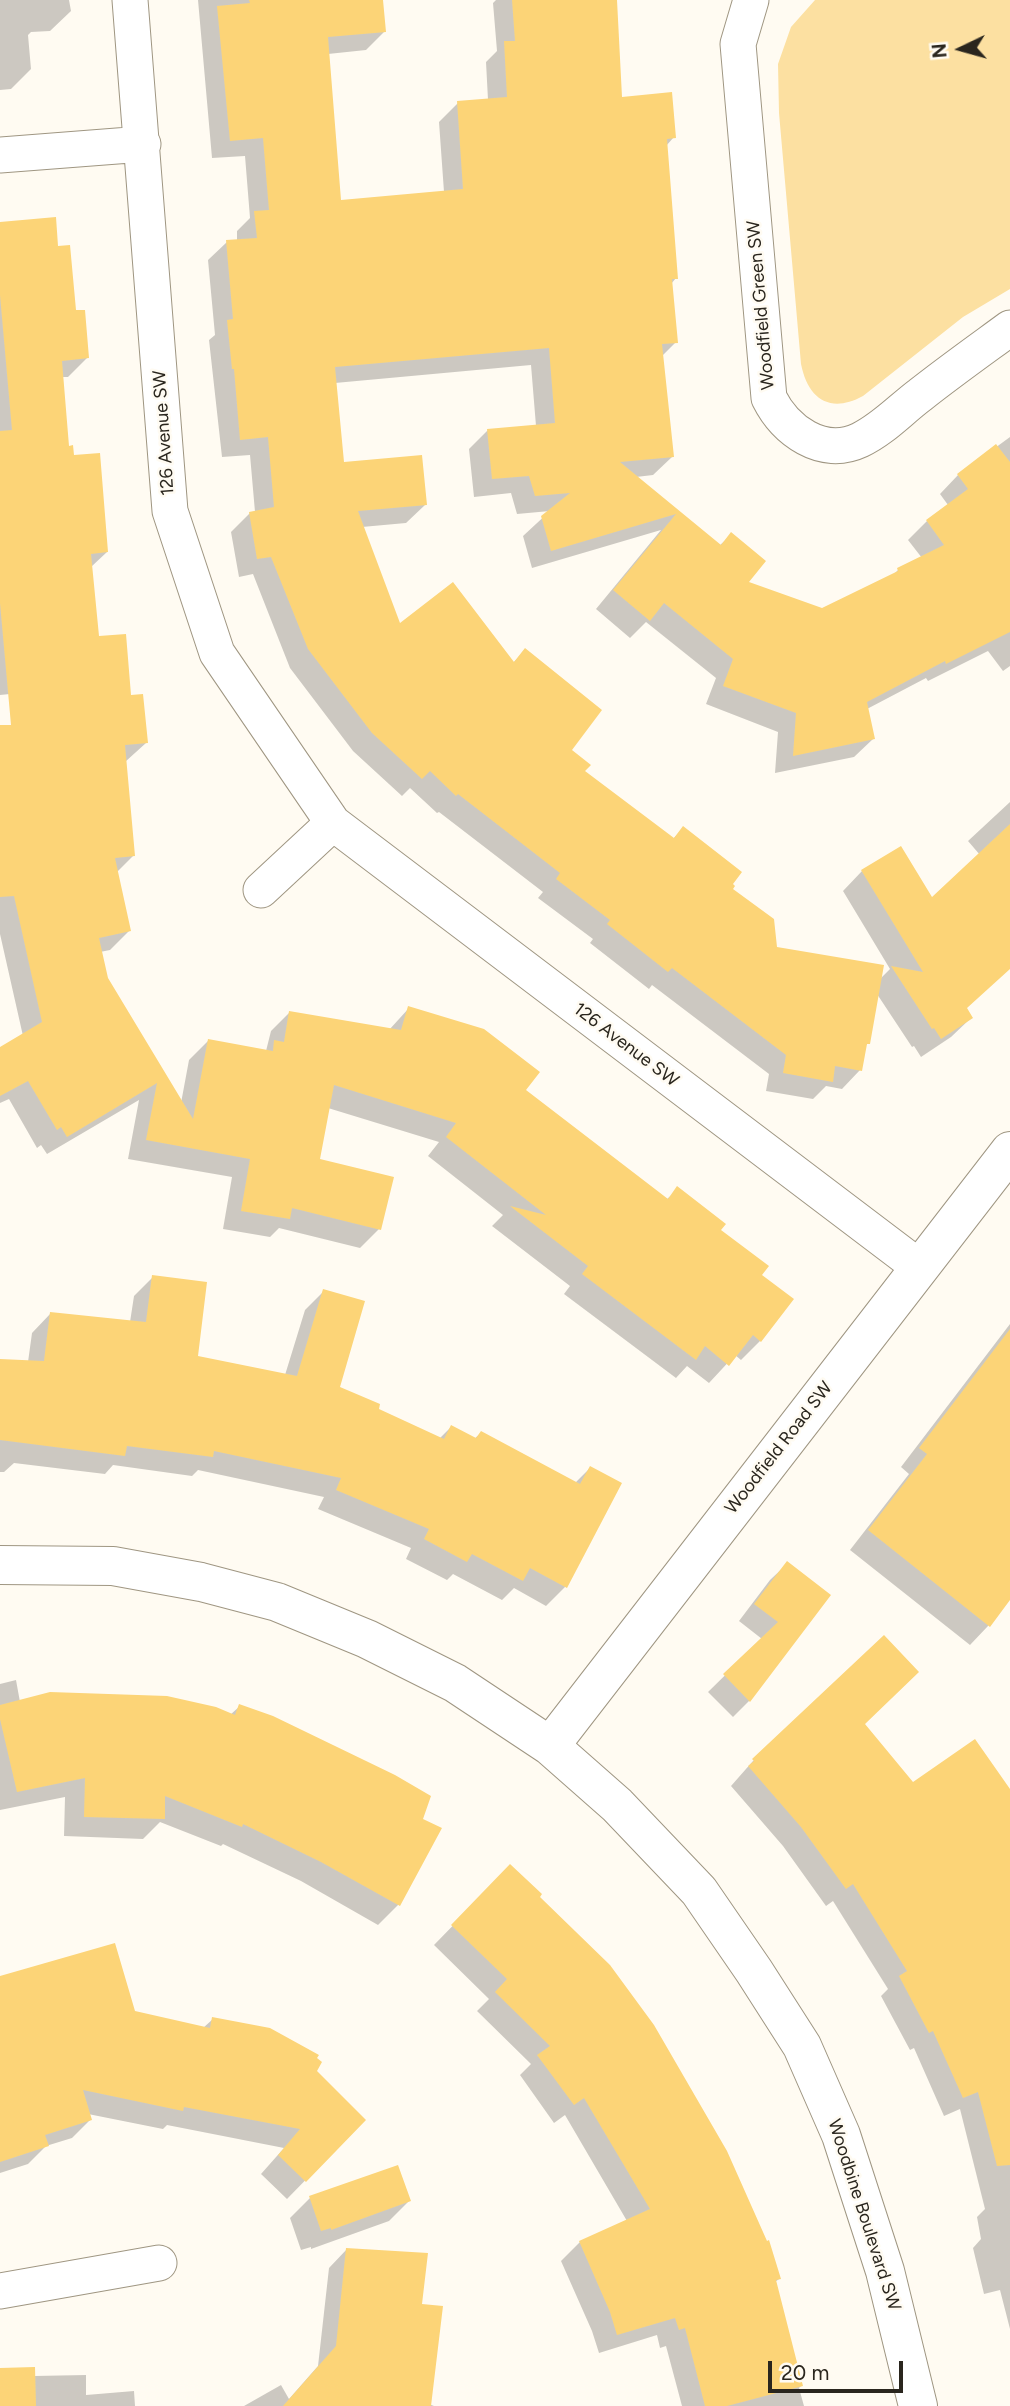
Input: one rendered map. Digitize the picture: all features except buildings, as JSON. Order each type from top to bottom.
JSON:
[{"type":"street","name":"126 Avenue SW","points":[[130,0],[170,511],[218,653],[333,823],[919,1267]]},
{"type":"street","name":"Woodfield Green SW","points":[[751,0],[737,44],[769,398],[777,414],[802,437],[822,444],[838,445],[858,441],[877,430],[919,395],[1010,328]]},
{"type":"street","points":[[0,155],[143,144]]},
{"type":"street","points":[[261,890],[333,823]]},
{"type":"street","name":"Woodfield Road SW","points":[[550,1746],[1010,1151]]},
{"type":"street","name":"Woodbine Boulevard SW","points":[[0,1565],[113,1566],[201,1582],[276,1602],[367,1639],[455,1683],[550,1746],[617,1805],[699,1891],[802,2046],[841,2135],[885,2272],[918,2406]]},
{"type":"street","points":[[0,2291],[159,2263]]},
{"type":"shaded area","points":[[815,0],[1010,0],[1010,289],[963,317],[863,396],[840,404],[822,400],[815,394],[804,376],[801,364],[779,113],[778,64],[791,27]]}]
